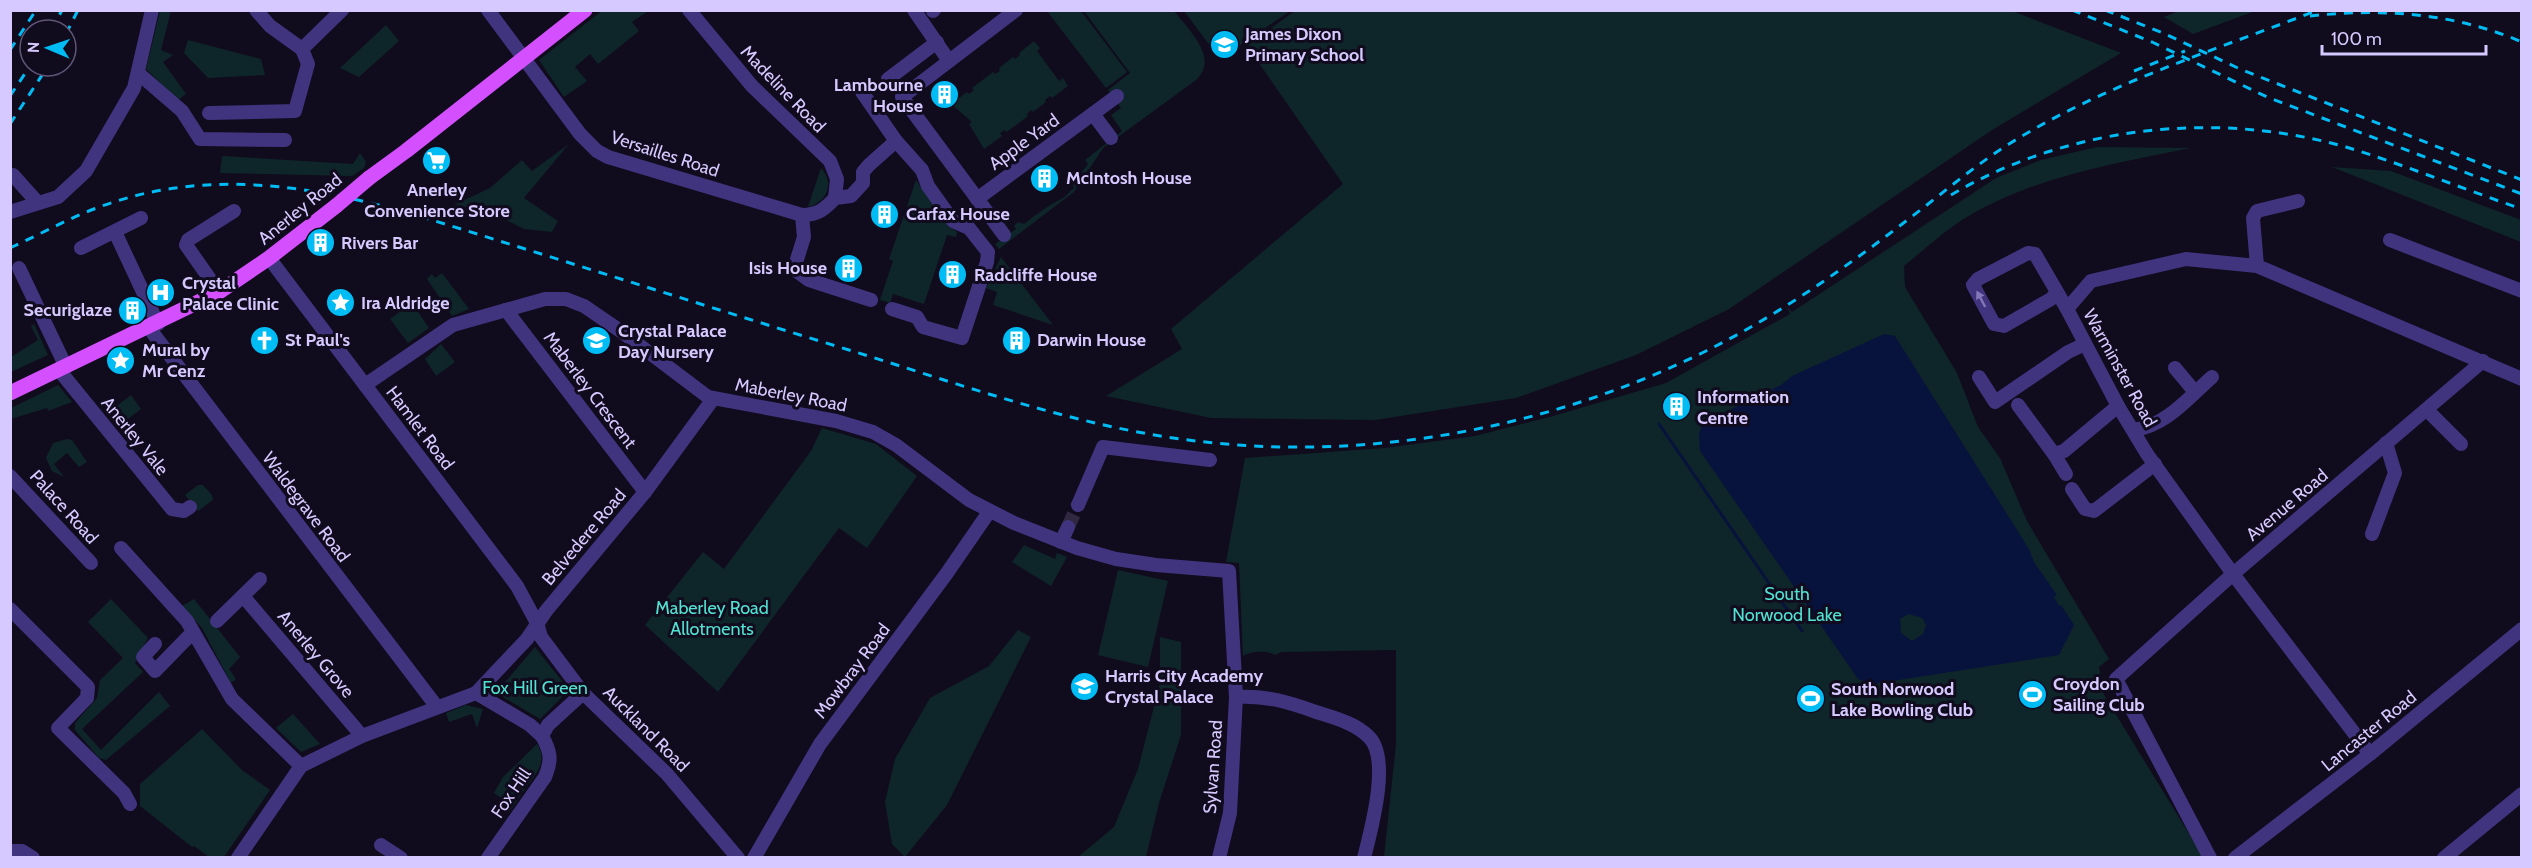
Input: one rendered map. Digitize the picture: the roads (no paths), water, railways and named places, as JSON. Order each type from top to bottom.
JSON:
[{"type":"main road","name":"Anerley Road","points":[[10,393],[154,326],[219,292],[269,258],[585,10]]},
{"type":"street","points":[[10,212],[58,197],[86,171],[134,88],[152,10]]},
{"type":"street","points":[[209,113],[296,111],[308,64],[303,49],[270,26],[256,10]]},
{"type":"street","points":[[303,49],[342,10]]},
{"type":"street","name":"Versailles Road","points":[[488,10],[580,134],[608,157],[802,215]]},
{"type":"street","name":"Madeline Road","points":[[689,10],[752,86],[830,161],[837,179],[835,198]]},
{"type":"street","points":[[914,10],[949,61]]},
{"type":"street","points":[[1004,235],[977,199],[952,154],[902,97],[949,61],[999,32],[1016,10]]},
{"type":"street","points":[[888,79],[937,42]]},
{"type":"street","points":[[138,73],[182,111],[201,140],[285,140]]},
{"type":"street","points":[[862,92],[896,141],[922,170],[928,186],[953,221],[969,228],[988,252],[987,262],[962,338],[923,327],[917,317],[892,309]]},
{"type":"street","name":"Apple Yard","points":[[977,199],[1117,96]]},
{"type":"street","points":[[1093,114],[1112,138]]},
{"type":"street","points":[[871,300],[809,280],[794,269],[804,237],[802,215],[813,215],[825,209],[835,198],[851,196],[863,183],[863,172],[868,165],[896,141]]},
{"type":"street","points":[[10,178],[13,175],[38,203]]},
{"type":"street","points":[[2257,266],[2253,218],[2257,211],[2298,201]]},
{"type":"street","points":[[219,292],[186,245],[188,240],[234,211]]},
{"type":"street","points":[[81,248],[141,218]]},
{"type":"street","name":"Waldegrave Road","points":[[115,232],[154,326],[437,707]]},
{"type":"street","points":[[2390,240],[2522,291]]},
{"type":"street","points":[[2057,293],[2051,299],[2004,326],[1994,324],[1973,285],[1978,279],[2028,253],[2035,254],[2067,309]]},
{"type":"street","name":"Hamlet Road","points":[[269,258],[517,586],[537,623]]},
{"type":"street","name":"Warminster Road","points":[[2370,754],[2233,574],[2155,464],[2118,406],[2067,309],[2091,281],[2186,260],[2257,266],[2483,362],[2520,375]]},
{"type":"street","points":[[19,268],[62,368]]},
{"type":"street","name":"Maberley Road","points":[[365,385],[453,325],[555,298],[584,306],[699,392],[713,399],[826,418],[873,432],[896,445],[950,487],[989,512],[1061,542],[1116,559],[1156,565],[1229,570]]},
{"type":"street","name":"Maberley Crescent","points":[[506,310],[645,492]]},
{"type":"street","points":[[1979,377],[1995,402],[2068,352],[2085,344]]},
{"type":"street","name":"Avenue Road","points":[[2210,858],[2116,679],[2233,574],[2483,362]]},
{"type":"street","name":"Anerley Vale","points":[[62,368],[172,509],[183,511],[190,507]]},
{"type":"street","points":[[2175,368],[2195,392]]},
{"type":"street","points":[[2134,430],[2151,428],[2174,412],[2212,376]]},
{"type":"street","name":"Belvedere Road","points":[[238,858],[301,766],[362,736],[476,693],[503,666],[645,492],[713,399]]},
{"type":"street","points":[[2018,405],[2066,474]]},
{"type":"street","points":[[2054,454],[2064,451],[2118,406]]},
{"type":"street","points":[[2427,410],[2461,444]]},
{"type":"street","points":[[2372,534],[2395,473],[2386,443]]},
{"type":"street","points":[[1078,505],[1102,447],[1210,460]]},
{"type":"street","points":[[1190,472],[1191,458]]},
{"type":"street","points":[[2072,489],[2085,509],[2094,511],[2155,464]]},
{"type":"street","name":"Palace Road","points":[[10,476],[91,563]]},
{"type":"street","name":"Mowbray Road","points":[[754,858],[820,744],[947,573],[989,512]]},
{"type":"street","points":[[1061,542],[1068,527]]},
{"type":"street","points":[[121,548],[174,604],[200,642],[218,678],[232,699],[301,766]]},
{"type":"street","name":"Sylvan Road","points":[[1219,858],[1230,813],[1236,697],[1229,570]]},
{"type":"street","points":[[217,621],[260,579]]},
{"type":"street","name":"Anerley Grove","points":[[243,596],[362,736]]},
{"type":"street","points":[[10,609],[88,687],[87,698],[58,728],[124,793],[130,804]]},
{"type":"street","name":"Auckland Road","points":[[537,623],[541,637],[583,693],[667,774],[738,858]]},
{"type":"street","name":"Lancaster Road","points":[[2235,858],[2370,754],[2522,629]]},
{"type":"street","points":[[155,644],[143,657],[155,671],[192,633]]},
{"type":"street","points":[[476,693],[530,725],[542,736],[548,724],[583,693]]},
{"type":"street","points":[[1236,697],[1264,697],[1292,703],[1352,724],[1375,744],[1378,757],[1378,778],[1364,858]]},
{"type":"street","name":"Fox Hill","points":[[488,858],[545,777],[551,763],[550,750],[542,736]]},
{"type":"street","points":[[2445,858],[2522,794]]},
{"type":"street","points":[[381,845],[401,858]]},
{"type":"street","points":[[10,851],[22,851],[33,858]]},
{"type":"water","name":"South Norwood Lake","points":[[1884,334],[1895,336],[2029,549],[2034,562],[2057,595],[2054,597],[2059,606],[2061,605],[2074,625],[2059,655],[1873,684],[1858,679],[1700,451],[1699,434],[1703,423],[1781,385],[1792,376]],"holes":[[[1909,614],[1922,618],[1926,625],[1923,634],[1912,641],[1901,633],[1900,619]]]},
{"type":"waterway","points":[[1659,424],[1802,631]]},
{"type":"tunnel","points":[[1068,527],[1078,505]]},
{"type":"railway","points":[[10,50],[36,10]]},
{"type":"railway","points":[[58,18],[62,10]]},
{"type":"railway","points":[[74,18],[78,10]]},
{"type":"railway","points":[[2072,10],[2152,42],[2267,97],[2522,194]]},
{"type":"railway","points":[[2105,10],[2163,33],[2240,69],[2522,180]]},
{"type":"railway","points":[[10,248],[87,212],[152,192],[190,186],[229,184],[305,190],[419,216],[978,390],[1108,426],[1196,441],[1261,446],[1326,447],[1392,442],[1457,433],[1521,419],[1584,401],[1645,379],[1704,352],[1732,338],[1811,290],[1886,237],[1983,161],[2046,123],[2121,86],[2318,10]]},
{"type":"railway","points":[[2310,16],[2364,13],[2418,15],[2470,25],[2522,42]]},
{"type":"railway","points":[[2134,71],[2185,51]]},
{"type":"railway","points":[[10,96],[22,78]]},
{"type":"railway","points":[[10,124],[40,78]]},
{"type":"railway","points":[[1951,195],[1996,172],[2044,153],[2093,140],[2144,131],[2195,128],[2246,129],[2297,136],[2346,147],[2522,209]]},
{"type":"place","name":"James Dixon Primary School","points":[[1224,44]]},
{"type":"place","name":"Lambourne House","points":[[944,95]]},
{"type":"place","name":"Anerley Convenience Store","points":[[437,161]]},
{"type":"place","name":"McIntosh House","points":[[1045,178]]},
{"type":"place","name":"Carfax House","points":[[885,214]]},
{"type":"place","name":"Rivers Bar","points":[[320,243]]},
{"type":"place","name":"Isis House","points":[[848,268]]},
{"type":"place","name":"Radcliffe House","points":[[953,275]]},
{"type":"place","name":"Crystal Palace Clinic","points":[[161,293]]},
{"type":"place","name":"Ira Aldridge","points":[[340,303]]},
{"type":"place","name":"Securiglaze","points":[[133,310]]},
{"type":"place","name":"St Paul's","points":[[264,340]]},
{"type":"place","name":"Darwin House","points":[[1016,340]]},
{"type":"place","name":"Crystal Palace Day Nursery","points":[[597,341]]},
{"type":"place","name":"Mural by Mr Cenz","points":[[121,360]]},
{"type":"place","name":"Information Centre","points":[[1676,407]]},
{"type":"place","name":"Harris City Academy Crystal Palace","points":[[1084,686]]},
{"type":"place","name":"Croydon Sailing Club","points":[[2032,694]]},
{"type":"place","name":"South Norwood Lake Bowling Club","points":[[1810,699]]},
{"type":"park label","name":"Maberley Road Allotments","points":[[712,618]]},
{"type":"park label","name":"Fox Hill Green","points":[[535,688]]}]
